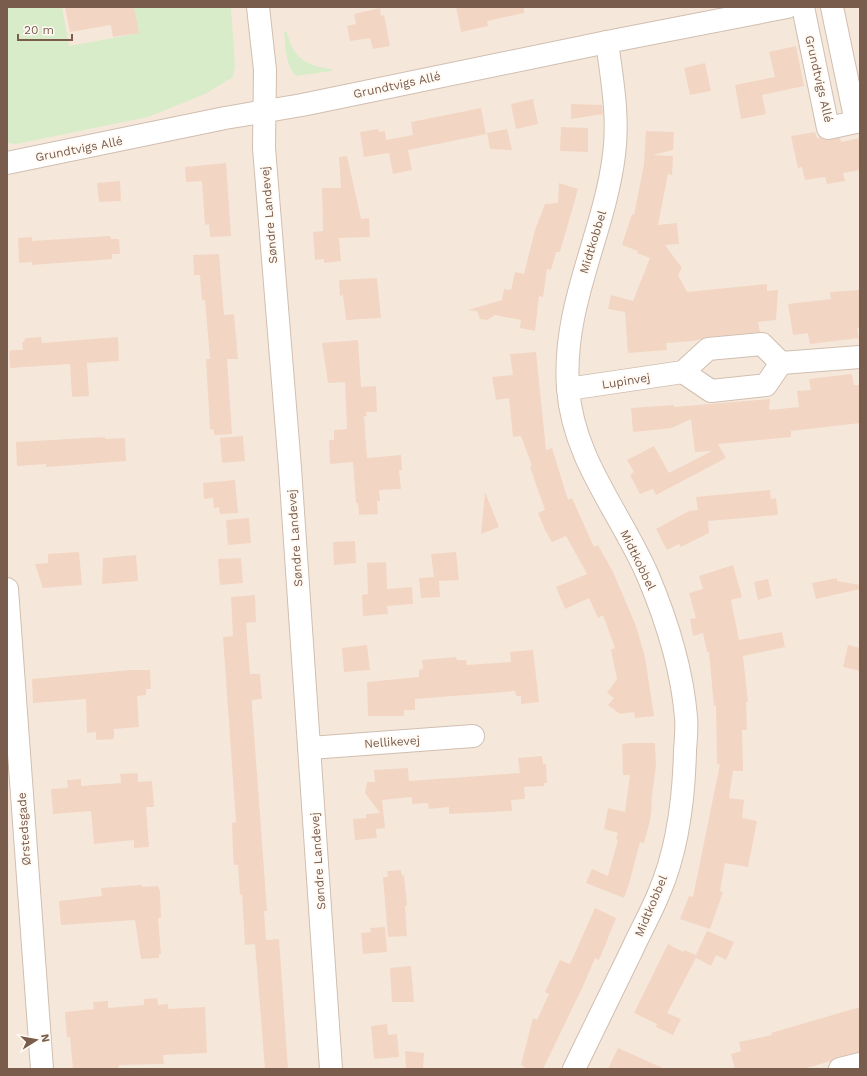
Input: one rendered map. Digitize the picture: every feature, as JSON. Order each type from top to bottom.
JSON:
[{"type":"street","name":"Søndre Landevej","points":[[258,7],[265,70],[263,112],[264,148],[290,460],[331,1069]]},
{"type":"street","name":"Grundtvigs Allé","points":[[7,163],[787,7]]},
{"type":"street","name":"Grundtvigs Allé","points":[[803,7],[828,128],[856,122],[832,7]]},
{"type":"street","name":"Midtkobbel","points":[[574,1069],[660,891],[676,837],[684,781],[686,718],[676,658],[663,614],[647,573],[593,474],[576,431],[568,389],[568,347],[574,304],[606,200],[614,155],[616,118],[607,42]]},
{"type":"street","points":[[781,363],[766,384],[711,391],[683,372],[708,349],[762,344],[781,363],[860,357]]},
{"type":"street","name":"Lupinvej","points":[[568,389],[683,372]]},
{"type":"street","name":"Ørstedsgade","points":[[7,589],[42,1069]]},
{"type":"street","name":"Nellikevej","points":[[310,748],[473,736]]},
{"type":"street","points":[[840,1069],[860,1064]]},
{"type":"shaded area","points":[[7,7],[860,7],[860,1069],[7,1069]]},
{"type":"green space","points":[[7,7],[62,7],[69,46],[135,34],[131,7],[231,7],[235,66],[233,77],[205,94],[148,117],[16,144],[7,143]]},
{"type":"green space","points":[[284,32],[287,32],[293,48],[302,59],[315,66],[332,69],[332,71],[296,76],[288,61]]},
{"type":"building","points":[[65,7],[134,7],[139,33],[113,37],[111,25],[70,32]]},
{"type":"building","points":[[456,7],[524,7],[524,13],[487,21],[488,26],[461,32]]},
{"type":"building","points":[[380,8],[381,16],[384,15],[390,46],[373,49],[370,38],[350,41],[347,26],[356,24],[354,14]]},
{"type":"building","points":[[796,46],[804,86],[762,95],[766,114],[741,119],[735,85],[775,77],[769,52]]},
{"type":"building","points":[[705,63],[711,91],[690,95],[684,68]]},
{"type":"building","points":[[533,99],[538,124],[516,129],[511,104]]},
{"type":"building","points":[[571,104],[602,105],[603,114],[571,119]]},
{"type":"building","points":[[481,108],[486,134],[408,150],[412,170],[393,174],[389,153],[364,157],[360,132],[378,129],[379,132],[385,131],[386,140],[413,135],[411,122]]},
{"type":"building","points":[[561,127],[588,128],[588,152],[560,151]]},
{"type":"building","points":[[507,129],[512,150],[490,149],[487,133]]},
{"type":"building","points":[[646,131],[674,132],[673,150],[653,155],[673,156],[672,175],[668,174],[658,225],[677,223],[679,244],[665,245],[682,268],[678,275],[687,292],[767,284],[767,291],[778,290],[776,320],[758,322],[760,332],[707,337],[694,341],[666,343],[667,350],[628,353],[625,312],[608,309],[611,295],[633,301],[650,258],[637,253],[638,251],[622,245],[632,214],[634,215],[644,164]]},
{"type":"building","points":[[815,132],[817,138],[820,137],[825,140],[840,138],[841,142],[860,138],[860,170],[843,173],[845,181],[827,184],[825,177],[805,180],[802,167],[798,168],[791,136]]},
{"type":"building","points":[[347,156],[361,219],[369,218],[370,237],[339,238],[341,261],[324,263],[324,259],[315,260],[313,232],[323,231],[322,188],[341,188],[339,157]]},
{"type":"building","points":[[226,163],[231,236],[210,237],[209,224],[205,225],[202,181],[186,182],[185,167]]},
{"type":"building","points":[[120,181],[121,201],[99,202],[97,183]]},
{"type":"building","points":[[559,183],[578,189],[560,252],[556,252],[551,270],[547,269],[543,297],[539,296],[535,331],[520,328],[521,320],[495,315],[487,320],[480,319],[477,311],[468,310],[502,300],[504,289],[511,290],[515,272],[524,274],[535,230],[545,204],[558,203]]},
{"type":"building","points":[[110,236],[111,239],[119,239],[120,254],[112,254],[112,259],[32,265],[32,262],[19,263],[18,238],[32,237],[32,241]]},
{"type":"building","points":[[219,254],[224,315],[234,314],[238,359],[227,359],[232,434],[214,435],[214,430],[210,429],[206,359],[210,359],[205,300],[202,300],[200,275],[194,275],[193,255]]},
{"type":"building","points":[[377,278],[381,318],[346,320],[343,295],[340,296],[339,280]]},
{"type":"building","points":[[860,290],[860,328],[857,328],[859,338],[810,344],[808,333],[793,335],[788,304],[831,299],[830,292]]},
{"type":"building","points":[[41,337],[42,343],[118,337],[119,361],[87,363],[89,396],[72,397],[70,364],[10,368],[9,352],[11,350],[23,350],[22,342],[24,342],[25,338]]},
{"type":"building","points":[[358,340],[361,387],[376,386],[377,412],[366,412],[367,416],[364,416],[367,458],[401,455],[402,470],[399,470],[401,489],[379,490],[380,501],[377,501],[378,514],[359,515],[358,503],[356,503],[353,462],[330,464],[329,440],[334,440],[334,430],[347,429],[345,382],[328,383],[322,343]]},
{"type":"building","points":[[536,352],[546,450],[552,448],[568,500],[572,498],[594,547],[598,545],[613,572],[636,626],[645,657],[654,716],[635,718],[634,712],[620,714],[608,705],[614,698],[607,693],[617,679],[611,650],[615,648],[603,615],[598,618],[589,598],[565,609],[556,587],[587,574],[566,536],[552,542],[545,530],[538,513],[545,510],[530,467],[532,466],[521,436],[513,437],[509,398],[496,400],[492,377],[513,375],[510,354]]},
{"type":"building","points":[[852,374],[854,385],[860,385],[860,423],[791,431],[791,437],[718,444],[726,458],[656,495],[653,489],[640,494],[630,475],[634,472],[627,460],[654,446],[669,473],[712,451],[695,452],[691,419],[672,428],[633,432],[631,408],[674,405],[674,407],[770,399],[769,410],[799,407],[797,391],[811,390],[809,379]]},
{"type":"building","points":[[243,436],[245,461],[222,463],[220,438]]},
{"type":"building","points":[[105,437],[105,439],[125,438],[126,461],[46,467],[46,464],[17,466],[16,442]]},
{"type":"building","points":[[235,480],[238,513],[220,514],[219,507],[214,508],[213,498],[204,499],[203,483]]},
{"type":"building","points":[[770,490],[771,499],[776,498],[778,515],[708,521],[709,533],[681,547],[679,544],[667,550],[656,529],[689,511],[698,510],[696,497]]},
{"type":"building","points":[[485,492],[499,527],[481,534]]},
{"type":"building","points":[[249,518],[251,543],[228,545],[226,520]]},
{"type":"building","points":[[355,541],[356,563],[334,565],[333,542]]},
{"type":"building","points":[[79,552],[82,585],[43,588],[35,564],[48,563],[48,554]]},
{"type":"building","points":[[456,552],[459,580],[439,581],[440,597],[421,598],[419,578],[434,577],[431,554]]},
{"type":"building","points":[[136,555],[138,581],[102,584],[103,558]]},
{"type":"building","points":[[241,558],[243,583],[220,585],[218,559]]},
{"type":"building","points":[[386,562],[387,589],[412,587],[413,604],[387,606],[388,614],[363,616],[362,595],[368,594],[367,563]]},
{"type":"building","points":[[733,565],[742,597],[731,600],[739,640],[782,632],[785,647],[743,656],[748,702],[746,702],[747,730],[742,730],[743,771],[733,771],[729,798],[744,800],[742,818],[757,821],[748,867],[725,863],[720,891],[723,892],[710,929],[680,919],[689,896],[693,897],[720,764],[717,764],[716,705],[714,706],[709,652],[707,652],[703,633],[693,636],[690,619],[696,618],[689,593],[703,589],[699,576]]},
{"type":"building","points":[[837,578],[837,581],[860,585],[860,589],[816,599],[812,583]]},
{"type":"building","points":[[768,579],[772,596],[758,600],[754,582]]},
{"type":"building","points":[[255,595],[256,622],[246,623],[250,674],[260,674],[262,699],[252,700],[252,706],[267,911],[264,911],[266,940],[279,939],[288,1069],[265,1069],[255,944],[245,945],[242,894],[240,895],[238,865],[234,865],[233,852],[232,823],[236,822],[223,637],[233,636],[231,597]]},
{"type":"building","points":[[367,645],[370,670],[344,672],[342,648]]},
{"type":"building","points":[[848,645],[860,648],[860,671],[843,667]]},
{"type":"building","points":[[533,650],[539,702],[521,704],[521,696],[516,696],[515,691],[415,699],[415,710],[404,710],[404,716],[368,716],[367,682],[419,677],[419,670],[423,669],[422,660],[456,657],[457,660],[466,660],[467,665],[511,662],[510,652]]},
{"type":"building","points":[[131,670],[150,670],[151,689],[146,689],[146,695],[137,696],[139,727],[114,729],[114,739],[96,740],[96,732],[87,733],[86,699],[33,703],[32,679]]},
{"type":"building","points":[[655,743],[656,766],[650,821],[644,843],[640,842],[624,898],[586,883],[592,869],[608,876],[618,840],[616,839],[618,833],[604,829],[608,808],[625,812],[630,775],[623,775],[622,744]]},
{"type":"building","points":[[542,756],[543,764],[546,764],[547,783],[544,783],[544,786],[524,787],[525,799],[511,800],[512,811],[449,814],[449,807],[429,809],[428,803],[412,804],[412,797],[382,800],[385,828],[376,829],[377,838],[355,840],[353,819],[366,818],[366,814],[380,813],[365,793],[367,782],[375,782],[374,770],[408,768],[409,781],[520,773],[518,758]]},
{"type":"building","points":[[138,773],[138,782],[152,781],[154,807],[146,807],[149,847],[134,848],[134,840],[94,844],[91,811],[53,814],[51,789],[68,788],[67,780],[81,779],[81,786],[121,783],[120,774]]},
{"type":"building","points":[[401,870],[402,876],[404,875],[407,906],[405,906],[407,936],[388,937],[383,877],[388,877],[387,871]]},
{"type":"building","points":[[142,885],[142,887],[158,886],[160,892],[161,918],[158,918],[161,954],[159,954],[159,958],[141,959],[135,920],[61,925],[59,901],[102,896],[101,888]]},
{"type":"building","points":[[595,908],[616,918],[599,960],[595,958],[543,1069],[528,1069],[521,1065],[533,1018],[537,1020],[549,994],[545,992],[560,960],[570,964]]},
{"type":"building","points":[[385,927],[387,952],[363,954],[361,933],[371,932],[370,928]]},
{"type":"building","points":[[707,931],[734,942],[726,960],[716,955],[711,966],[696,958],[667,1013],[681,1019],[673,1035],[656,1027],[657,1024],[634,1013],[668,944],[683,952],[684,950],[696,955]]},
{"type":"building","points":[[411,966],[414,1002],[392,1002],[390,968]]},
{"type":"building","points":[[157,998],[158,1005],[168,1004],[168,1009],[205,1007],[207,1053],[163,1055],[164,1064],[119,1065],[118,1069],[73,1069],[70,1037],[67,1037],[65,1012],[94,1009],[93,1002],[108,1001],[108,1008],[144,1005],[144,999]]},
{"type":"building","points":[[860,1007],[860,1052],[837,1057],[831,1061],[803,1069],[735,1069],[731,1054],[741,1051],[739,1042],[772,1035],[771,1033]]},
{"type":"building","points":[[387,1024],[388,1035],[397,1034],[399,1057],[374,1059],[371,1026]]},
{"type":"building","points":[[618,1048],[665,1069],[608,1069]]},
{"type":"building","points":[[405,1051],[424,1053],[423,1069],[406,1069]]}]
